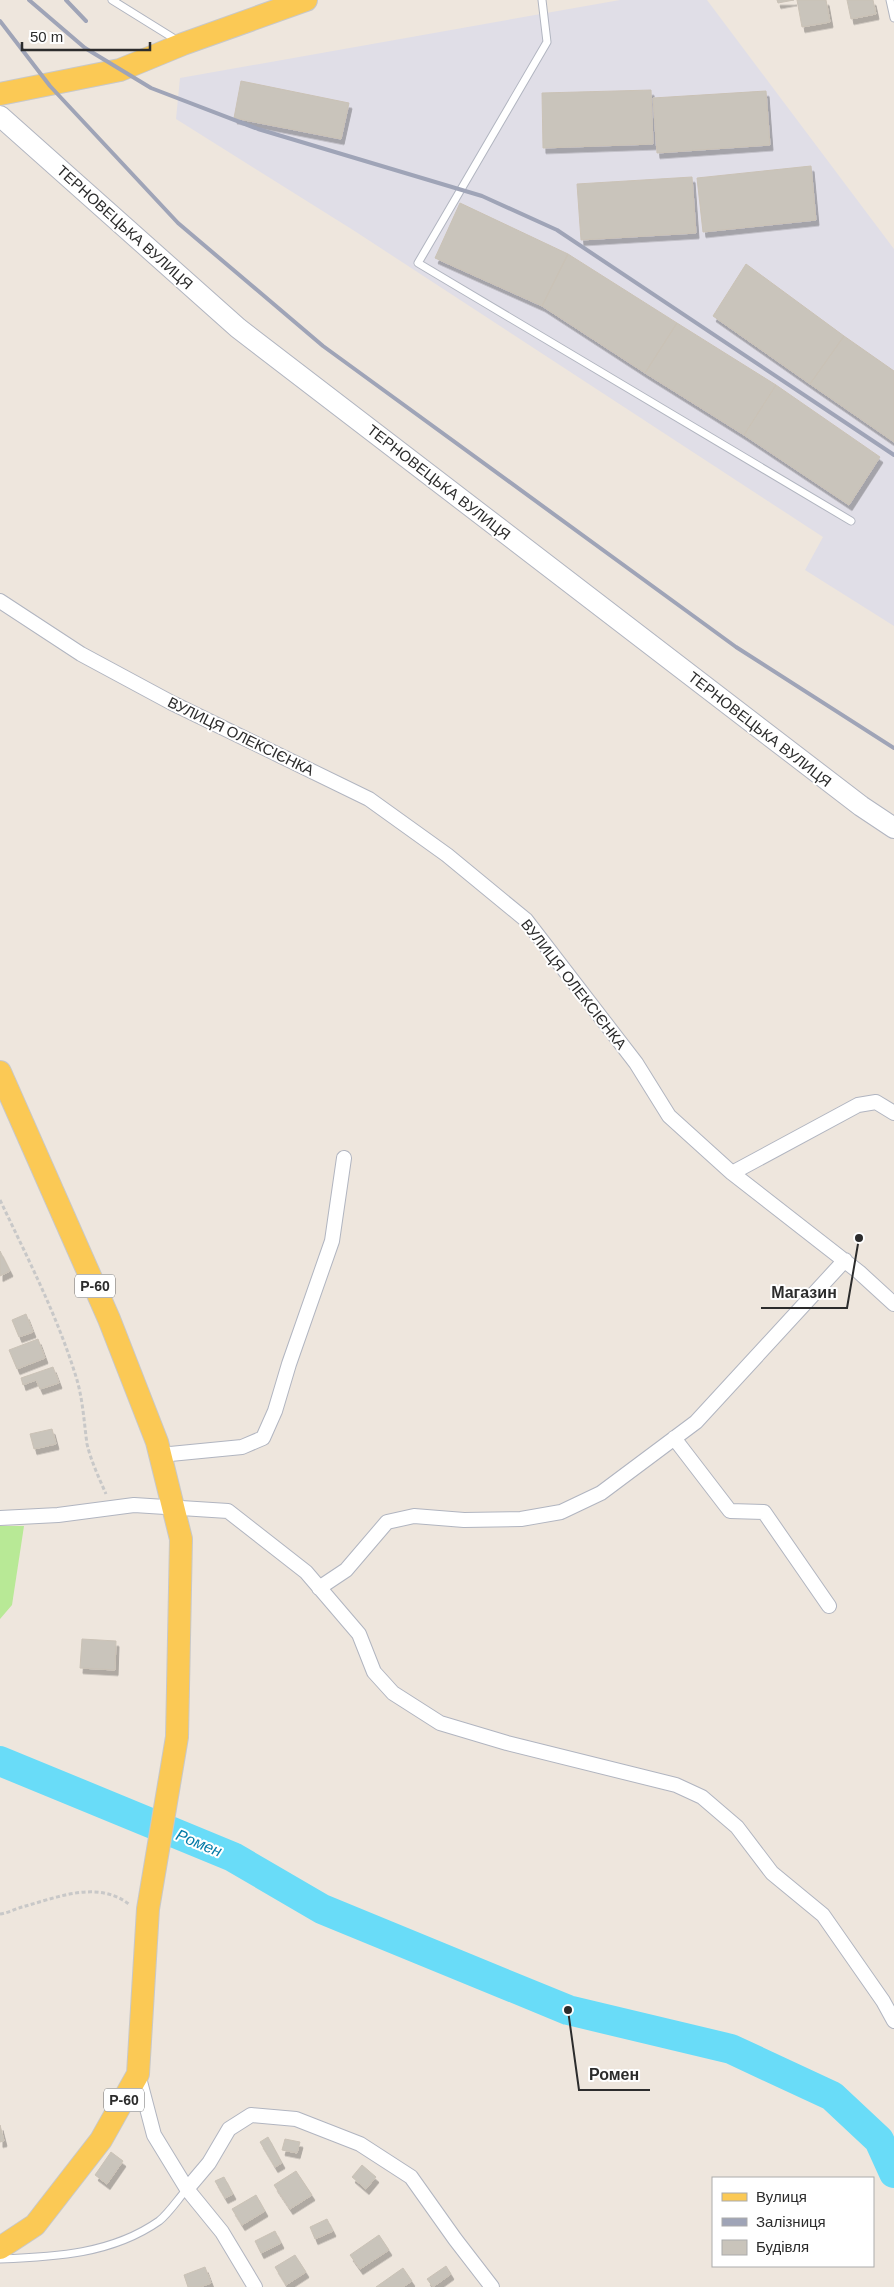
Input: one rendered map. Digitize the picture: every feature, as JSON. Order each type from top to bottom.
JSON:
[{"type":"main road","points":[[0,94],[50,86],[120,70],[183,44],[306,0]]},
{"type":"main road","name":"ТЕРНОВЕЦЬКА ВУЛИЦЯ","points":[[0,116],[238,328],[861,806],[894,828]]},
{"type":"main road","name":"Р-60","points":[[0,1072],[109,1319],[160,1456],[182,1539],[177,1737],[147,1918],[138,2074],[101,2140],[35,2225],[0,2248]]},
{"type":"street","name":"ВУЛИЦЯ ОЛЕКСІЄНКА","points":[[0,601],[81,654],[172,703],[369,800],[447,855],[526,920],[636,1063],[669,1116],[732,1173],[844,1260],[894,1304]]},
{"type":"street","points":[[732,1173],[858,1105],[876,1102],[894,1113]]},
{"type":"street","points":[[160,1456],[242,1447],[263,1438],[276,1411],[292,1356],[332,1241],[344,1158]]},
{"type":"street","points":[[319,1588],[346,1570],[387,1522],[414,1516],[464,1520],[521,1519],[562,1512],[601,1493],[696,1422],[844,1260]]},
{"type":"street","points":[[674,1438],[730,1511],[764,1512],[829,1606]]},
{"type":"street","points":[[0,1518],[58,1515],[134,1505],[228,1511],[306,1572],[359,1634],[374,1672],[393,1693],[440,1723],[507,1743],[676,1785],[702,1797],[737,1826],[772,1874],[823,1915],[883,2001],[894,2021]]},
{"type":"street","points":[[138,2074],[154,2135],[187,2189],[222,2232],[255,2287]]},
{"type":"street","points":[[187,2189],[209,2163],[229,2129],[236,2124],[251,2115],[296,2118],[360,2144],[411,2177],[492,2287]]},
{"type":"lane","points":[[112,0],[183,44]]},
{"type":"lane","points":[[542,0],[547,42],[418,263],[850,521]]},
{"type":"lane","points":[[890,0],[894,18]]},
{"type":"lane","points":[[0,2260],[82,2253],[126,2240],[160,2220],[187,2189]]},
{"type":"path","points":[[0,1200],[66,1346],[78,1382],[85,1416],[87,1444],[93,1466],[112,1508]]},
{"type":"path","points":[[0,1914],[59,1896],[82,1892],[104,1893],[118,1898],[147,1918]]},
{"type":"shaded area","points":[[620,0],[707,0],[894,249],[894,626],[805,570],[823,537],[353,230],[176,119],[180,78]]},
{"type":"green space","points":[[0,1526],[24,1526],[12,1605],[0,1619]]},
{"type":"building","points":[[777,0],[794,0],[778,3]]},
{"type":"building","points":[[797,0],[826,0],[830,22],[802,27]]},
{"type":"building","points":[[847,0],[873,0],[876,14],[851,19]]},
{"type":"building","points":[[241,81],[349,103],[341,139],[234,118]]},
{"type":"building","points":[[651,90],[653,144],[543,148],[542,93]]},
{"type":"building","points":[[766,91],[770,145],[657,153],[653,98]]},
{"type":"building","points":[[811,166],[816,220],[703,232],[697,178]]},
{"type":"building","points":[[692,177],[696,233],[581,240],[577,184]]},
{"type":"building","points":[[460,203],[568,254],[542,306],[435,258]]},
{"type":"building","points":[[568,254],[677,323],[645,373],[542,306]]},
{"type":"building","points":[[746,264],[844,336],[810,384],[713,316]]},
{"type":"building","points":[[677,323],[776,385],[744,435],[645,373]]},
{"type":"building","points":[[844,336],[894,371],[894,442],[810,384]]},
{"type":"building","points":[[776,385],[880,457],[849,505],[744,435]]},
{"type":"building","points":[[0,1251],[10,1271],[0,1276]]},
{"type":"building","points":[[26,1314],[33,1332],[19,1337],[12,1320]]},
{"type":"building","points":[[38,1339],[45,1358],[17,1369],[9,1350]]},
{"type":"building","points":[[53,1367],[59,1383],[40,1389],[36,1380],[23,1385],[21,1378]]},
{"type":"building","points":[[52,1429],[56,1444],[34,1449],[30,1434]]},
{"type":"building","points":[[82,1639],[116,1641],[115,1670],[80,1668]]},
{"type":"building","points":[[0,2125],[4,2141],[0,2142]]},
{"type":"building","points":[[268,2137],[282,2163],[275,2167],[260,2142]]},
{"type":"building","points":[[285,2139],[300,2142],[297,2153],[282,2150]]},
{"type":"building","points":[[111,2152],[123,2161],[107,2184],[95,2175]]},
{"type":"building","points":[[362,2165],[376,2177],[366,2189],[352,2177]]},
{"type":"building","points":[[296,2171],[312,2195],[290,2209],[274,2185]]},
{"type":"building","points":[[224,2177],[233,2194],[225,2198],[215,2181]]},
{"type":"building","points":[[256,2195],[265,2211],[242,2225],[232,2209]]},
{"type":"building","points":[[327,2219],[333,2231],[315,2239],[310,2227]]},
{"type":"building","points":[[275,2231],[281,2243],[261,2253],[255,2241]]},
{"type":"building","points":[[379,2235],[389,2250],[360,2269],[350,2255]]},
{"type":"building","points":[[295,2255],[306,2272],[286,2285],[275,2267]]},
{"type":"building","points":[[446,2266],[451,2274],[433,2287],[427,2279]]},
{"type":"building","points":[[205,2267],[211,2283],[200,2287],[188,2287],[184,2275]]},
{"type":"building","points":[[403,2268],[412,2281],[403,2287],[376,2287]]},
{"type":"waterway","name":"Ромен","points":[[0,1761],[233,1857],[322,1909],[568,2010],[731,2049],[832,2096],[879,2140],[894,2173]]},
{"type":"railway","points":[[29,0],[85,48],[151,88],[258,129],[482,196],[557,230],[894,455]]},
{"type":"railway","points":[[66,0],[86,21]]},
{"type":"railway","points":[[0,21],[50,86],[178,223],[323,346],[736,647],[894,748]]},
{"type":"place","name":"Магазин","points":[[859,1238]]},
{"type":"place","name":"Ромен","points":[[568,2010]]}]
